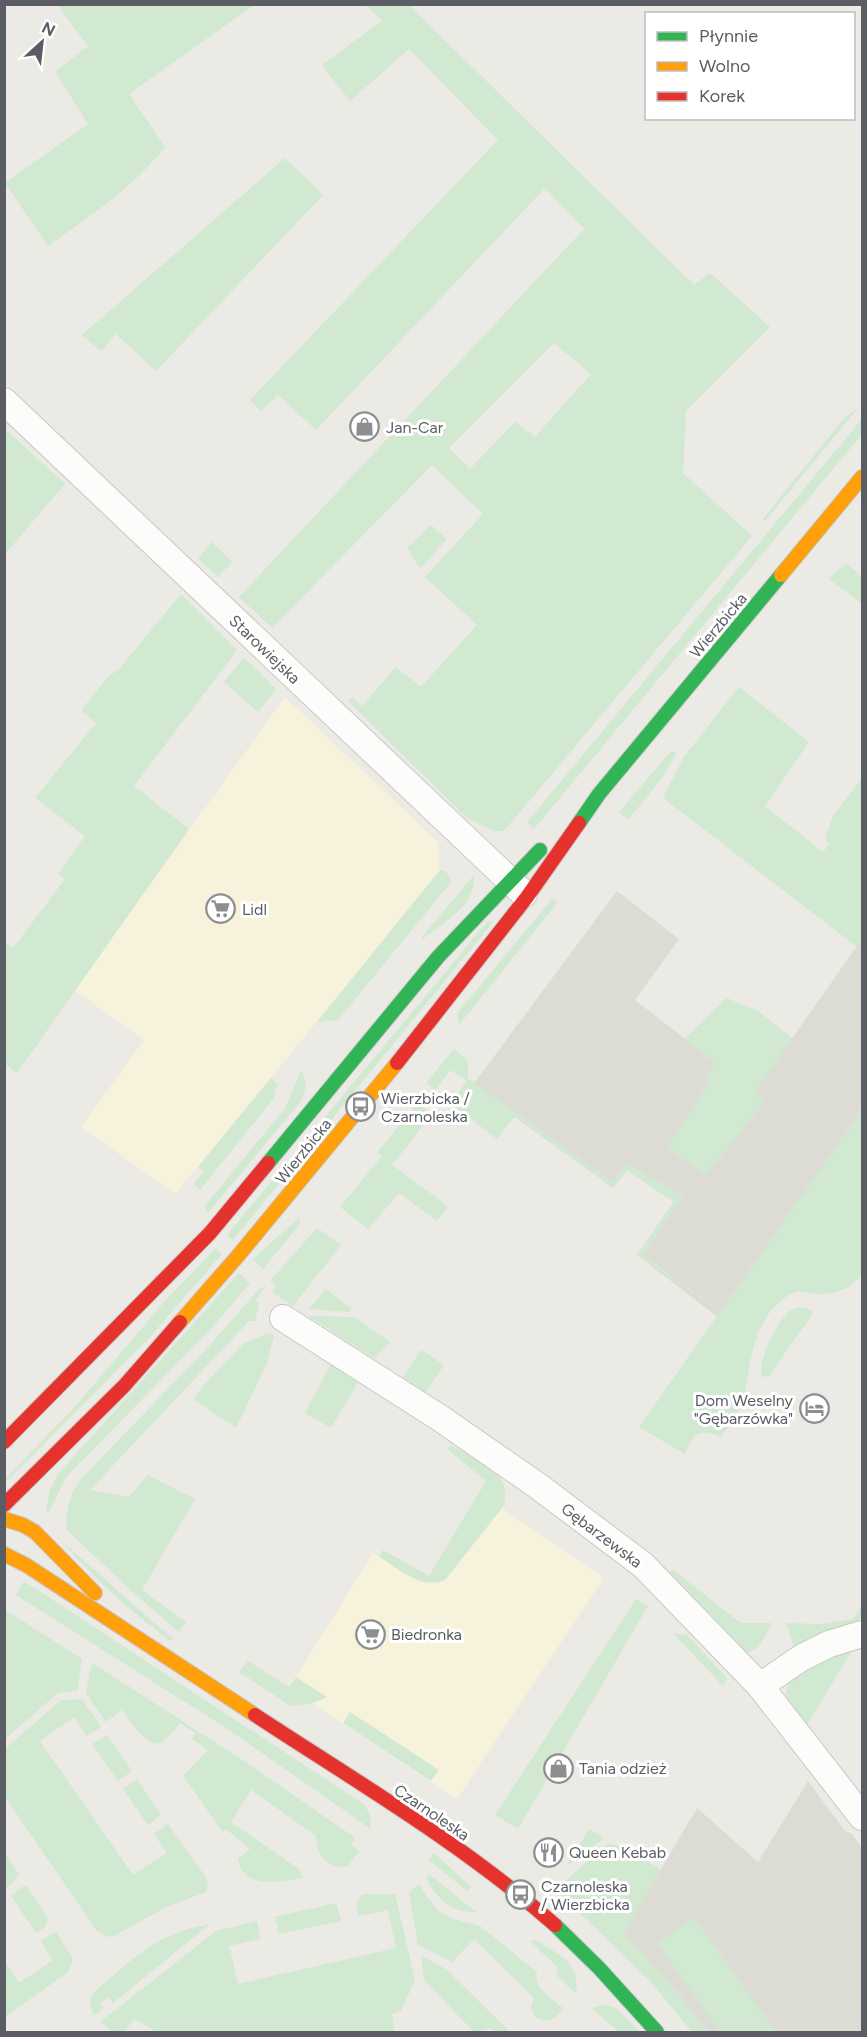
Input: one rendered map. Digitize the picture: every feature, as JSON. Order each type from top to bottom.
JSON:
[{"type":"street","name":"Starowiejska","points":[[4,401],[519,889]]},
{"type":"street","name":"Wierzbicka","points":[[4,1505],[124,1386],[237,1257],[432,1020],[519,889],[862,477]]},
{"type":"street","name":"Wierzbicka","points":[[5,1442],[210,1233],[438,957],[519,889],[599,794]]},
{"type":"street","name":"Gębarzewska","points":[[283,1318],[440,1418],[538,1486],[643,1565],[760,1686],[862,1817]]},
{"type":"street","points":[[34,1532],[28,1505],[31,1485],[36,1475]]},
{"type":"street","name":"Czarnoleska","points":[[4,1519],[23,1525],[34,1532],[73,1573],[161,1653]]},
{"type":"street","name":"Czarnoleska","points":[[8,1553],[493,1873],[574,1943],[657,2032]]},
{"type":"street","points":[[760,1686],[801,1658],[829,1644],[862,1634]]},
{"type":"shaded area","points":[[285,697],[438,842],[440,870],[175,1194],[81,1127],[144,1040],[74,990]]},
{"type":"shaded area","points":[[617,891],[679,939],[635,1000],[754,1092],[862,939],[862,1110],[719,1318],[637,1255],[674,1202],[627,1170],[613,1188],[472,1086]]},
{"type":"shaded area","points":[[502,1508],[604,1578],[457,1799],[289,1688],[373,1553],[420,1582],[436,1583],[445,1580]]},
{"type":"shaded area","points":[[808,1781],[845,1831],[852,1834],[862,1848],[862,2032],[708,2032],[678,1993],[623,1934],[697,1808],[758,1862]]},
{"type":"green space","points":[[62,5],[254,5],[129,94],[165,147],[153,162],[125,188],[48,246],[5,183],[88,124],[55,72],[88,46],[59,7]]},
{"type":"green space","points":[[366,5],[409,5],[694,285],[710,273],[770,327],[686,411],[683,473],[752,536],[504,831],[494,831],[467,818],[348,701],[352,697],[362,706],[396,667],[421,687],[477,625],[425,577],[483,514],[432,465],[272,628],[239,597],[584,229],[545,188],[316,430],[278,395],[261,411],[250,400],[498,140],[409,49],[350,101],[322,65],[382,21]],"holes":[[[554,343],[591,374],[535,437],[515,422],[470,469],[449,448]]]},
{"type":"green space","points":[[285,158],[323,195],[156,371],[116,334],[101,351],[82,335]]},
{"type":"green space","points":[[858,408],[765,521],[763,519],[845,417]]},
{"type":"green space","points":[[862,419],[862,434],[534,829],[527,822]]},
{"type":"green space","points":[[5,429],[65,484],[5,554]]},
{"type":"green space","points":[[431,525],[447,539],[420,569],[407,548]]},
{"type":"green space","points":[[212,542],[232,562],[218,577],[198,558]]},
{"type":"green space","points":[[846,563],[862,577],[862,604],[829,579]]},
{"type":"green space","points":[[181,594],[237,650],[134,786],[189,829],[17,1073],[5,1064],[5,943],[13,948],[65,879],[58,874],[85,836],[35,798],[96,723],[81,710],[108,677],[120,668]]},
{"type":"green space","points":[[244,657],[276,689],[258,712],[224,682]]},
{"type":"green space","points":[[739,687],[809,742],[765,806],[823,852],[829,845],[825,838],[833,816],[862,778],[862,939],[857,947],[663,798],[683,758]]},
{"type":"green space","points":[[672,750],[676,754],[663,777],[628,820],[619,812]]},
{"type":"green space","points":[[440,870],[447,874],[451,882],[338,1020],[317,1022]]},
{"type":"green space","points":[[474,875],[471,895],[465,904],[423,939],[422,937]]},
{"type":"green space","points":[[552,899],[558,902],[459,1025],[457,1014]]},
{"type":"green space","points":[[488,921],[493,922],[233,1240],[227,1235]]},
{"type":"green space","points":[[727,998],[758,1011],[792,1038],[755,1092],[765,1101],[706,1175],[667,1148],[710,1081],[706,1078],[716,1063],[685,1038]]},
{"type":"green space","points":[[454,1049],[468,1061],[468,1078],[613,1182],[626,1163],[683,1196],[644,1255],[720,1312],[637,1255],[674,1202],[627,1170],[613,1188],[515,1116],[497,1139],[454,1106],[460,1098],[457,1094],[467,1081],[450,1070],[435,1090],[426,1083]]},
{"type":"green space","points":[[301,1070],[306,1086],[301,1101],[208,1213],[204,1207],[286,1107]]},
{"type":"green space","points":[[271,1078],[277,1084],[274,1098],[200,1190],[194,1184],[204,1171],[198,1167]]},
{"type":"green space","points":[[416,1104],[433,1113],[392,1165],[448,1206],[437,1221],[399,1193],[368,1229],[340,1207],[382,1156],[377,1153]]},
{"type":"green space","points":[[862,1110],[862,1273],[858,1279],[847,1288],[834,1293],[817,1294],[799,1291],[789,1294],[771,1310],[759,1330],[753,1348],[742,1405],[721,1437],[707,1433],[698,1434],[691,1441],[685,1454],[639,1427]]},
{"type":"green space","points":[[299,1218],[300,1224],[263,1269],[253,1259]]},
{"type":"green space","points":[[317,1228],[341,1245],[293,1306],[273,1293],[275,1284],[270,1281]]},
{"type":"green space","points":[[216,1248],[222,1254],[147,1340],[5,1483],[6,1478],[73,1409],[165,1301]]},
{"type":"green space","points":[[239,1273],[250,1283],[209,1331],[66,1477],[49,1512],[46,1510],[50,1489],[58,1474]]},
{"type":"green space","points":[[265,1287],[256,1299],[259,1304],[255,1321],[249,1321],[90,1490],[129,1497],[148,1475],[195,1499],[142,1590],[186,1622],[179,1632],[67,1530],[69,1503],[81,1479],[211,1344],[260,1288]]},
{"type":"green space","points":[[326,1289],[352,1309],[348,1312],[309,1309]]},
{"type":"green space","points":[[804,1307],[813,1313],[769,1376],[762,1377],[762,1361],[779,1323],[790,1311]]},
{"type":"green space","points":[[308,1316],[354,1317],[390,1342],[374,1358]]},
{"type":"green space","points":[[269,1333],[274,1335],[267,1363],[236,1428],[193,1399],[243,1344]]},
{"type":"green space","points":[[421,1350],[444,1365],[426,1392],[403,1377]]},
{"type":"green space","points":[[331,1364],[358,1382],[331,1428],[305,1413]]},
{"type":"green space","points":[[452,1446],[478,1459],[500,1477],[504,1484],[505,1501],[502,1508],[445,1580],[427,1582],[410,1577],[379,1556],[383,1550],[429,1576],[486,1481],[446,1448]]},
{"type":"green space","points":[[63,1542],[174,1639],[169,1640],[127,1606],[87,1569]]},
{"type":"green space","points":[[673,1570],[741,1623],[772,1623],[759,1645],[747,1652],[670,1572]]},
{"type":"green space","points":[[24,1581],[365,1805],[370,1816],[371,1829],[226,1728],[16,1595]]},
{"type":"green space","points":[[636,1599],[648,1606],[518,1829],[495,1815]]},
{"type":"green space","points":[[862,1606],[862,1616],[854,1625],[795,1650],[786,1623],[821,1624],[853,1619]]},
{"type":"green space","points":[[7,1611],[82,1659],[77,1691],[58,1693],[5,1739],[4,1612]]},
{"type":"green space","points":[[674,1634],[686,1634],[727,1678],[723,1686]]},
{"type":"green space","points":[[858,1640],[807,1725],[862,1796],[787,1701],[788,1685],[795,1674]]},
{"type":"green space","points":[[248,1661],[289,1687],[296,1677],[327,1697],[313,1703],[291,1706],[239,1672]]},
{"type":"green space","points":[[94,1664],[247,1763],[354,1837],[352,1845],[359,1851],[348,1866],[334,1865],[324,1860],[318,1850],[316,1836],[251,1790],[231,1822],[299,1869],[303,1878],[264,1882],[247,1876],[241,1869],[238,1859],[250,1849],[226,1829],[223,1832],[183,1776],[208,1750],[192,1739],[196,1733],[180,1723],[164,1741],[158,1744],[152,1743],[140,1734],[122,1710],[106,1722],[86,1693],[91,1666]]},
{"type":"green space","points":[[82,1699],[101,1727],[87,1736],[74,1717],[40,1741],[133,1875],[167,1853],[154,1834],[168,1824],[207,1879],[208,1886],[206,1892],[166,1907],[112,1937],[97,1931],[5,1797],[5,1749],[61,1700]]},
{"type":"green space","points":[[350,1712],[439,1770],[431,1781],[343,1723]]},
{"type":"green space","points":[[107,1735],[132,1771],[118,1781],[92,1744]]},
{"type":"green space","points":[[137,1779],[161,1815],[148,1825],[123,1789]]},
{"type":"green space","points":[[589,1829],[604,1838],[566,1867]]},
{"type":"green space","points":[[610,1844],[619,1846],[661,1869],[624,1934],[678,1993],[708,2032],[692,2032],[650,1981],[556,1890],[602,1847]]},
{"type":"green space","points":[[4,1852],[19,1874],[14,1882],[5,1888]]},
{"type":"green space","points":[[434,1853],[471,1887],[467,1891],[429,1860]]},
{"type":"green space","points":[[429,1874],[476,1912],[459,1910],[446,1903],[426,1878]]},
{"type":"green space","points":[[419,1884],[438,1911],[451,1918],[480,1926],[537,1972],[536,1978],[540,1988],[564,2009],[548,2020],[536,2018],[531,2009],[534,1998],[474,1939],[452,1962],[418,1945],[409,1893]]},
{"type":"green space","points":[[26,1886],[48,1918],[45,1927],[36,1933],[11,1896]]},
{"type":"green space","points":[[363,1894],[395,1894],[415,1980],[401,2011],[392,2014],[395,2032],[157,2032],[134,2019],[124,2032],[113,2032],[100,2022],[216,1931],[257,1921],[260,1939],[229,1946],[238,1984],[396,1948],[388,1910],[359,1916],[356,1902]]},
{"type":"green space","points":[[336,1903],[341,1921],[279,1934],[275,1917]]},
{"type":"green space","points":[[694,1917],[776,2032],[720,2032],[657,1943]]},
{"type":"green space","points":[[210,1924],[113,2003],[108,1998],[100,2003],[104,2008],[94,2015],[91,2003],[94,1992],[134,1958],[174,1934]]},
{"type":"green space","points":[[52,1933],[57,1933],[73,1959],[68,1972],[5,2017],[5,1962],[19,1983],[53,1960],[41,1941]]},
{"type":"green space","points":[[534,1939],[559,1954],[571,1966],[577,1983],[576,1994],[556,1975],[558,1970],[556,1966],[531,1942]]},
{"type":"green space","points":[[421,1956],[446,1969],[510,2032],[496,2032],[491,2028],[474,2032],[424,1980]]},
{"type":"green space","points":[[604,2005],[616,2008],[640,2032],[619,2032],[591,2008]]},
{"type":"traffic: fast","points":[[579,823],[599,794],[781,575]]},
{"type":"traffic: fast","points":[[268,1163],[438,957],[540,850]]},
{"type":"traffic: fast","points":[[555,1925],[599,1968],[657,2032]]},
{"type":"traffic: slow","points":[[781,575],[862,477]]},
{"type":"traffic: slow","points":[[180,1322],[237,1257],[397,1063]]},
{"type":"traffic: slow","points":[[4,1519],[23,1525],[35,1532],[95,1593]]},
{"type":"traffic: slow","points":[[4,1554],[26,1565],[255,1715]]},
{"type":"traffic: jam","points":[[397,1063],[527,897],[579,823]]},
{"type":"traffic: jam","points":[[4,1442],[210,1233],[268,1163]]},
{"type":"traffic: jam","points":[[4,1505],[124,1386],[180,1322]]},
{"type":"traffic: jam","points":[[255,1715],[447,1841],[484,1867],[555,1925]]},
{"type":"place","name":"Jan-Car","points":[[365,427]]},
{"type":"place","name":"Lidl","points":[[221,909]]},
{"type":"place","name":"Wierzbicka / Czarnoleska","points":[[360,1107]]},
{"type":"place","name":"Dom Weselny \"Gębarzówka\"","points":[[814,1409]]},
{"type":"place","name":"Biedronka","points":[[370,1634]]},
{"type":"place","name":"Tania odzież","points":[[558,1768]]},
{"type":"place","name":"Queen Kebab","points":[[548,1852]]},
{"type":"place","name":"Czarnoleska / Wierzbicka","points":[[520,1895]]}]
